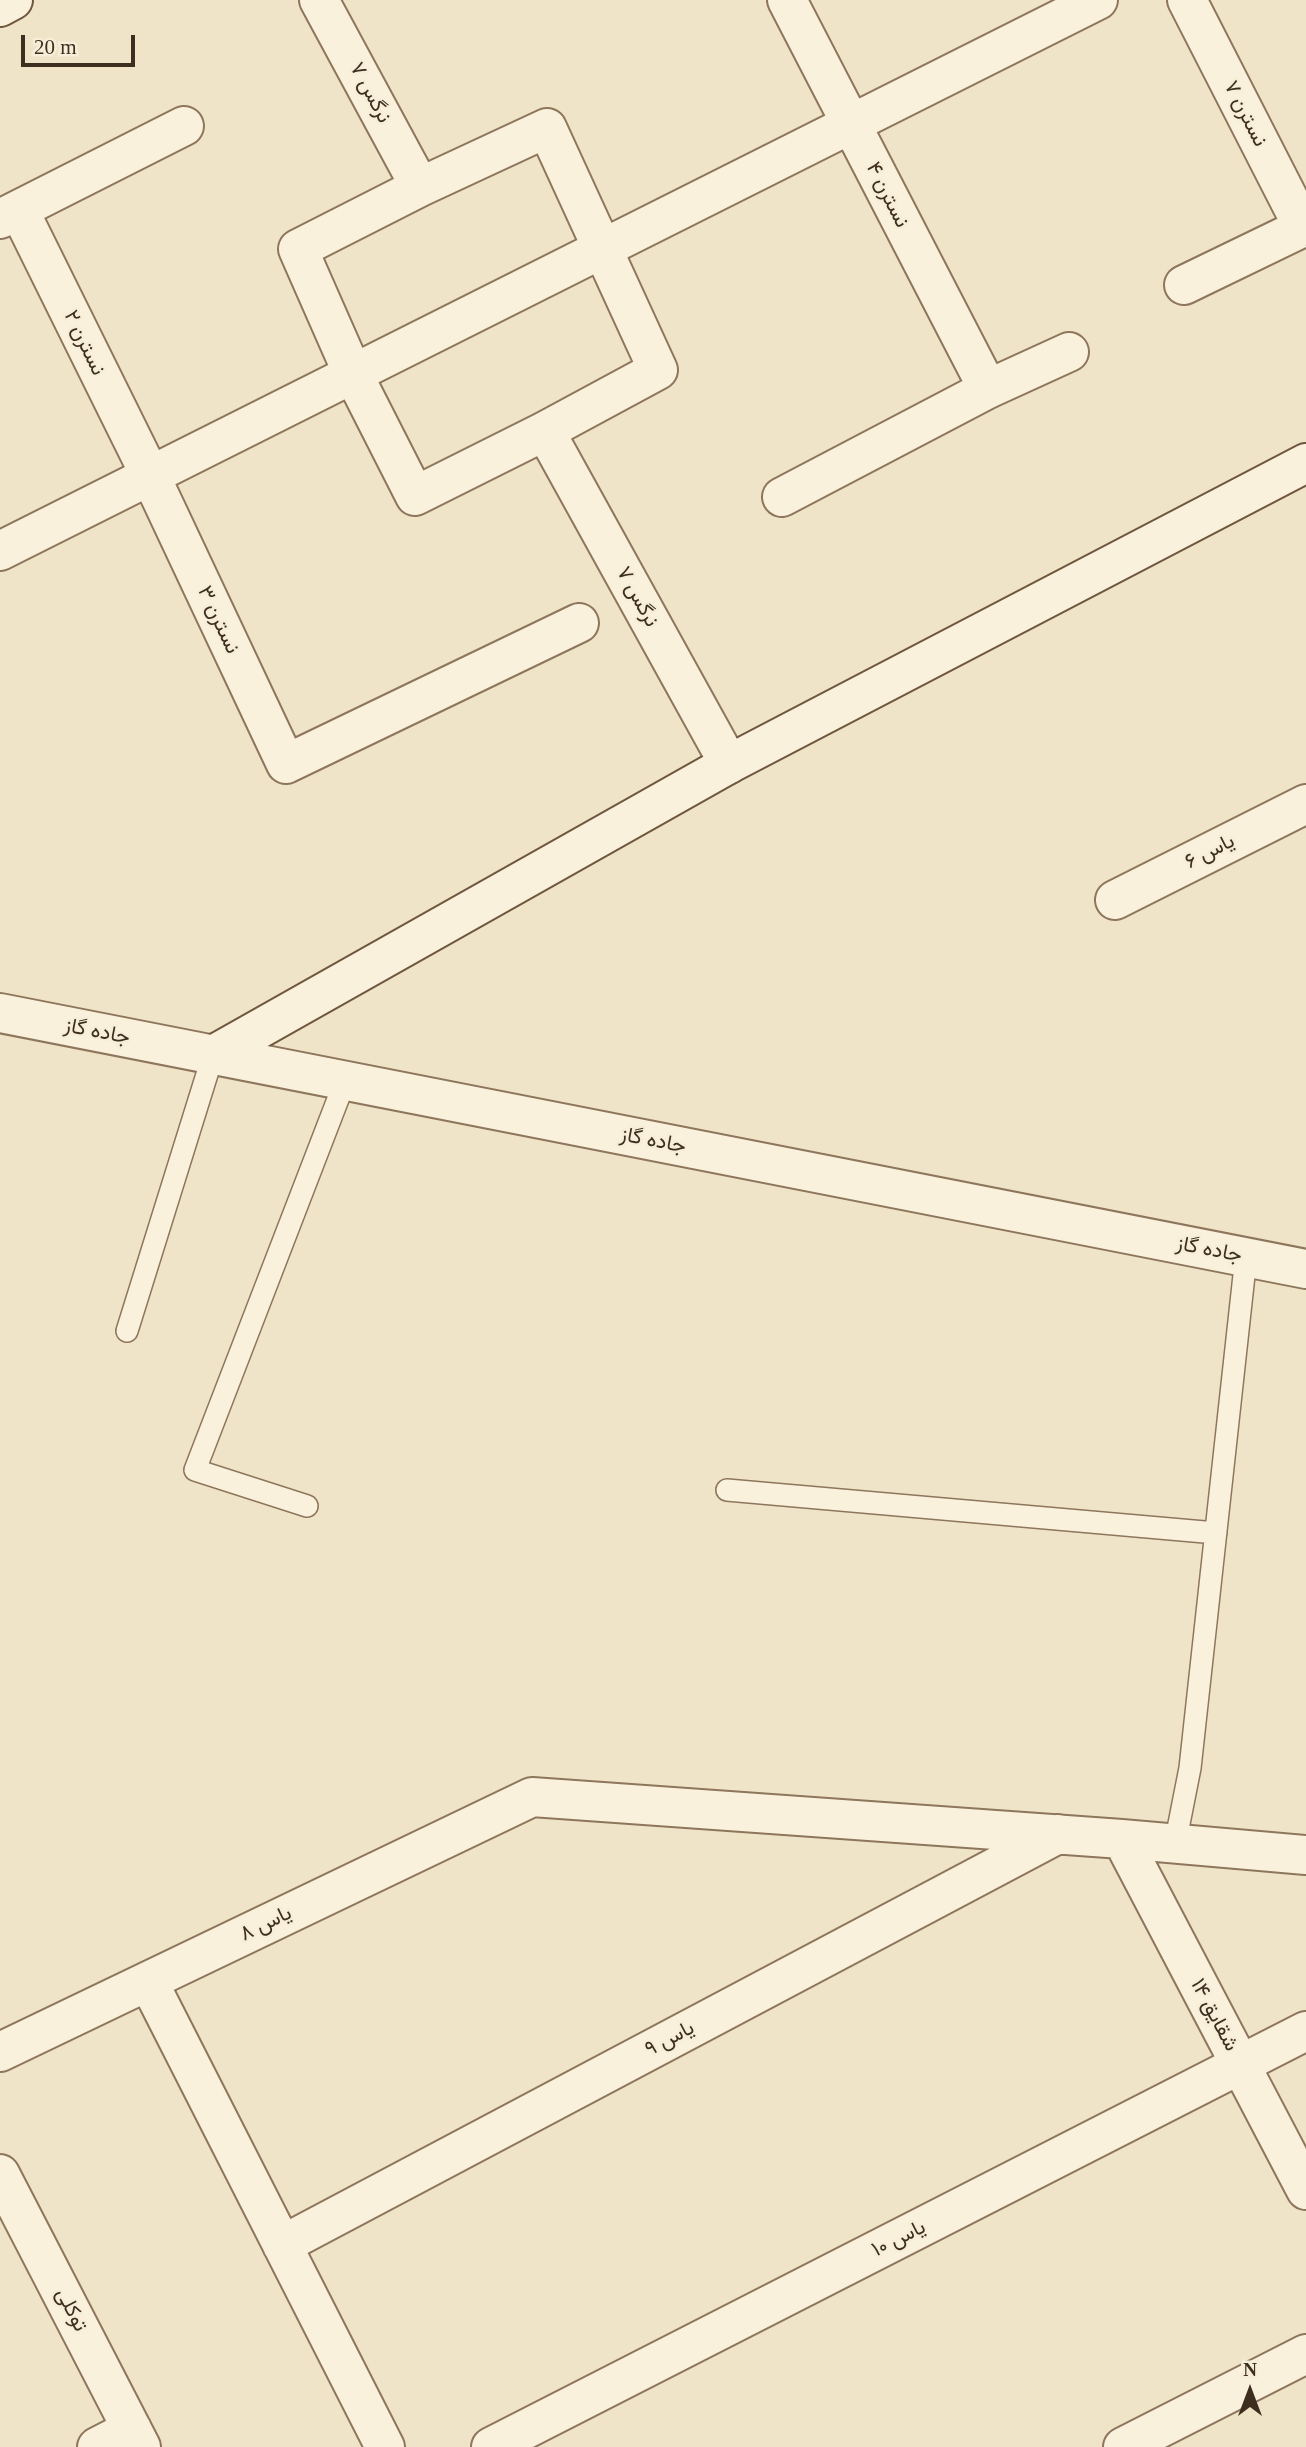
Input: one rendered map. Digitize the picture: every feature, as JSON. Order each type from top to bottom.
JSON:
[{"type":"street","points":[[0,7],[13,0]]},
{"type":"street","name":"نرگس ۷","points":[[319,0],[420,187]]},
{"type":"street","name":"نسترن ۴","points":[[787,0],[988,389]]},
{"type":"street","points":[[0,551],[1098,0]]},
{"type":"street","name":"نسترن ۷","points":[[1187,0],[1304,227]]},
{"type":"street","points":[[9,215],[184,126]]},
{"type":"street","points":[[547,128],[601,249],[658,370],[545,431],[415,496],[353,374],[298,249],[420,187],[547,128]]},
{"type":"street","name":"نسترن ۲","points":[[9,215],[150,475]]},
{"type":"street","points":[[1184,285],[1304,227]]},
{"type":"street","points":[[782,497],[988,389],[1069,352]]},
{"type":"street","name":"نرگس ۷","points":[[545,431],[729,764]]},
{"type":"street","points":[[213,1055],[729,764],[1306,463]]},
{"type":"street","name":"نسترن ۳","points":[[150,475],[286,764],[579,623]]},
{"type":"street","name":"یاس ۶","points":[[1115,900],[1306,804]]},
{"type":"street","name":"جاده گاز","points":[[0,1013],[1306,1269]]},
{"type":"street","name":"یاس ۸","points":[[0,2052],[532,1797],[1058,1834]]},
{"type":"street","points":[[1058,1834],[1306,1855]]},
{"type":"street","name":"یاس ۹","points":[[282,2245],[1058,1834]]},
{"type":"street","name":"شقایق ۱۴","points":[[1122,1839],[1306,2190]]},
{"type":"street","points":[[148,1981],[385,2447]]},
{"type":"street","name":"یاس ۱۰","points":[[491,2447],[1306,2031]]},
{"type":"street","name":"توکلی","points":[[0,2174],[137,2438]]},
{"type":"street","points":[[1123,2447],[1306,2354]]},
{"type":"street","points":[[97,2447],[137,2438]]},
{"type":"lane","points":[[127,1331],[213,1055]]},
{"type":"lane","points":[[307,1506],[195,1470],[345,1081]]},
{"type":"lane","points":[[1175,1844],[1190,1768],[1246,1257]]},
{"type":"lane","points":[[727,1490],[1216,1533]]}]
